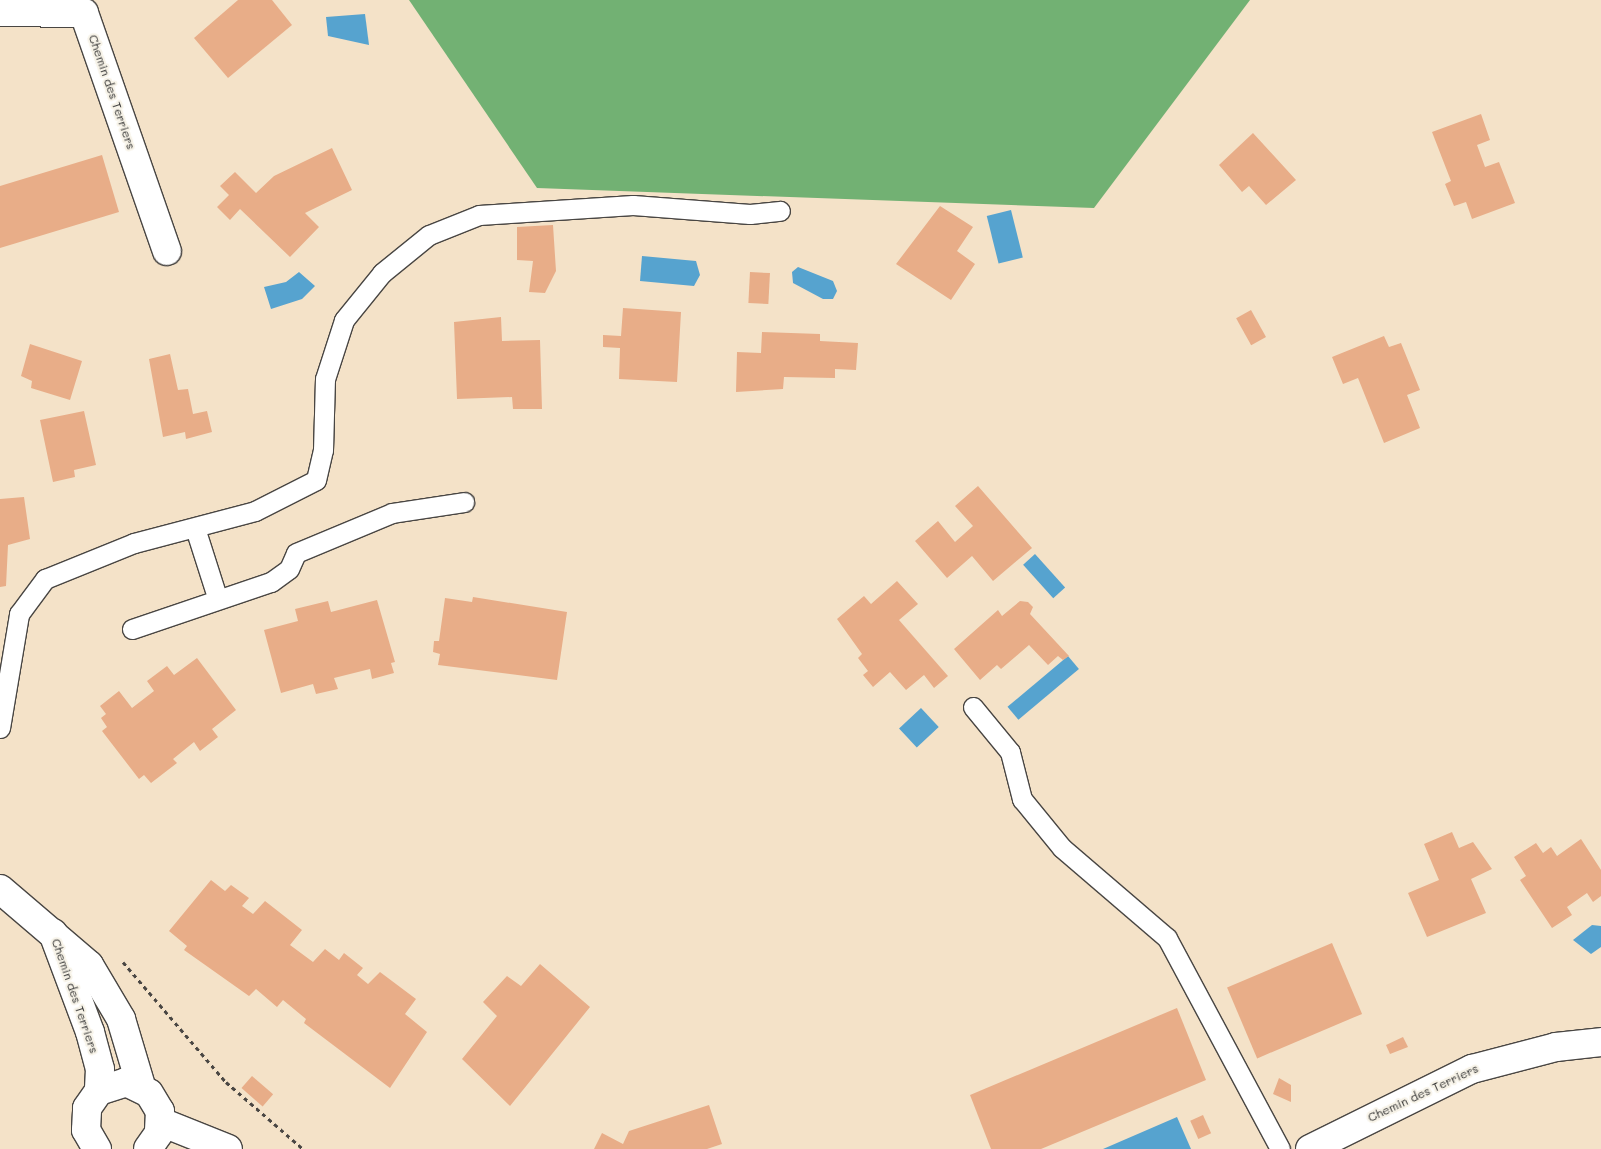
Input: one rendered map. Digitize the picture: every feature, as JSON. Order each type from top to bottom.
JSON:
[{"type":"street","name":"Chemin des Terriers","points":[[0,12],[84,13],[167,251]]},
{"type":"street","name":"Chemin des Terriers","points":[[0,889],[53,932],[89,965],[121,1019],[140,1086]]},
{"type":"street","name":"Chemin des Terriers","points":[[53,932],[90,1032],[100,1069],[99,1091]]},
{"type":"street","name":"Chemin des Terriers","points":[[1310,1149],[1472,1069],[1556,1047],[1601,1042]]},
{"type":"street","points":[[97,1149],[85,1119],[99,1091],[126,1082],[140,1086],[156,1101],[161,1122],[148,1149]]},
{"type":"street","points":[[161,1122],[228,1149]]},
{"type":"lane","points":[[0,728],[19,614],[45,580],[134,543],[255,511],[316,480],[323,450],[325,379],[344,320],[382,273],[429,235],[479,215],[632,205],[750,214],[780,211]]},
{"type":"lane","points":[[132,629],[217,597],[271,582],[290,569],[296,553],[392,513],[464,502]]},
{"type":"lane","points":[[195,528],[217,597]]},
{"type":"lane","points":[[973,707],[1010,752],[1022,799],[1062,848],[1167,938],[1280,1149]]},
{"type":"path","points":[[118,960],[136,972],[226,1082],[303,1149]]},
{"type":"green space","points":[[409,0],[1250,0],[1094,208],[537,188]]},
{"type":"water","points":[[365,14],[369,45],[328,36],[326,17]]},
{"type":"water","points":[[1011,210],[1023,258],[999,264],[987,216]]},
{"type":"water","points":[[642,256],[696,261],[700,275],[694,286],[640,281]]},
{"type":"water","points":[[798,267],[833,281],[837,291],[833,299],[823,299],[793,283],[792,272]]},
{"type":"water","points":[[299,272],[315,286],[302,299],[271,309],[264,287],[286,282]]},
{"type":"water","points":[[1035,554],[1065,587],[1053,598],[1023,565]]},
{"type":"water","points":[[1068,656],[1079,669],[1018,720],[1007,707]]},
{"type":"water","points":[[921,708],[939,727],[917,747],[899,728]]},
{"type":"water","points":[[1592,925],[1601,926],[1601,947],[1591,954],[1573,940]]},
{"type":"water","points":[[1177,1117],[1191,1149],[1103,1149]]},
{"type":"building","points":[[238,0],[272,0],[292,25],[228,78],[194,38]]},
{"type":"building","points":[[1481,114],[1490,140],[1477,145],[1485,167],[1499,162],[1515,203],[1472,219],[1466,202],[1454,206],[1445,184],[1451,181],[1432,132]]},
{"type":"building","points":[[1253,133],[1296,180],[1266,205],[1249,186],[1242,192],[1219,165]]},
{"type":"building","points":[[332,148],[352,190],[305,213],[319,227],[290,257],[240,209],[230,220],[217,207],[229,195],[220,186],[235,172],[256,193],[274,176]]},
{"type":"building","points":[[102,155],[119,212],[0,248],[0,186]]},
{"type":"building","points":[[940,206],[973,227],[957,251],[975,264],[951,300],[896,264]]},
{"type":"building","points":[[553,225],[556,271],[545,293],[529,292],[533,261],[517,260],[517,227]]},
{"type":"building","points":[[750,272],[770,273],[768,304],[748,303]]},
{"type":"building","points":[[623,308],[681,312],[677,382],[619,379],[620,348],[603,347],[603,335],[621,336]]},
{"type":"building","points":[[1251,310],[1266,337],[1251,345],[1236,318]]},
{"type":"building","points":[[501,317],[502,341],[540,340],[542,409],[513,409],[512,397],[457,399],[454,322]]},
{"type":"building","points":[[762,332],[820,334],[820,341],[858,343],[856,370],[835,369],[835,378],[784,377],[783,389],[736,392],[737,352],[761,353]]},
{"type":"building","points":[[1384,336],[1389,347],[1401,343],[1420,390],[1407,395],[1420,428],[1384,443],[1358,378],[1343,384],[1332,357]]},
{"type":"building","points":[[30,344],[82,361],[70,400],[31,388],[32,381],[21,376]]},
{"type":"building","points":[[170,354],[178,390],[188,389],[193,414],[207,411],[212,432],[186,439],[185,432],[163,437],[149,359]]},
{"type":"building","points":[[84,411],[96,465],[74,470],[75,477],[53,482],[40,420]]},
{"type":"building","points":[[978,486],[1032,548],[993,581],[972,556],[947,578],[915,541],[938,521],[955,542],[973,526],[955,506]]},
{"type":"building","points":[[24,497],[30,539],[8,545],[6,586],[0,587],[0,499]]},
{"type":"building","points":[[897,581],[918,604],[899,620],[948,676],[934,688],[924,675],[906,690],[890,672],[873,687],[863,675],[868,671],[858,658],[862,654],[837,619],[864,596],[871,604]]},
{"type":"building","points":[[473,597],[567,612],[557,680],[438,665],[440,654],[433,652],[434,641],[439,641],[445,598],[472,602]]},
{"type":"building","points":[[377,600],[395,662],[391,663],[394,673],[372,679],[370,669],[334,678],[338,689],[316,694],[313,684],[281,693],[264,630],[298,621],[295,609],[328,601],[331,612]]},
{"type":"building","points":[[1020,601],[1028,602],[1033,607],[1030,614],[1069,656],[1063,660],[1058,656],[1048,665],[1029,645],[1001,669],[997,665],[980,680],[954,649],[998,610],[1002,616]]},
{"type":"building","points":[[197,658],[236,710],[212,729],[218,737],[200,751],[194,742],[173,759],[177,763],[151,783],[144,775],[139,779],[102,731],[107,727],[101,718],[106,714],[100,706],[119,691],[132,708],[154,691],[147,681],[167,666],[174,675]]},
{"type":"building","points":[[1452,832],[1459,848],[1473,842],[1492,869],[1471,879],[1486,913],[1427,937],[1408,893],[1439,880],[1424,844]]},
{"type":"building","points":[[1581,839],[1601,870],[1601,896],[1593,902],[1587,893],[1567,907],[1572,915],[1552,928],[1520,880],[1526,876],[1514,857],[1536,843],[1543,853],[1551,847],[1557,856]]},
{"type":"building","points":[[211,880],[225,891],[231,885],[249,898],[242,906],[253,914],[265,901],[302,930],[290,945],[313,962],[325,949],[339,960],[344,953],[363,968],[357,975],[368,984],[380,972],[416,999],[405,1014],[427,1032],[390,1088],[304,1023],[306,1019],[283,1000],[277,1007],[256,989],[249,996],[184,950],[187,946],[169,931]]},
{"type":"building","points":[[1332,943],[1362,1014],[1257,1058],[1227,988]]},
{"type":"building","points":[[540,964],[590,1007],[510,1106],[462,1059],[497,1016],[483,1002],[507,976],[521,986]]},
{"type":"building","points":[[1177,1008],[1206,1080],[1041,1149],[991,1149],[970,1095]]},
{"type":"building","points":[[1403,1037],[1408,1047],[1390,1054],[1386,1045]]},
{"type":"building","points":[[252,1076],[273,1094],[263,1106],[242,1088]]},
{"type":"building","points":[[1279,1078],[1291,1085],[1291,1102],[1273,1094]]},
{"type":"building","points":[[709,1105],[722,1144],[707,1149],[594,1149],[602,1133],[623,1144],[629,1131]]},
{"type":"building","points":[[1203,1115],[1211,1133],[1198,1139],[1190,1121]]}]
